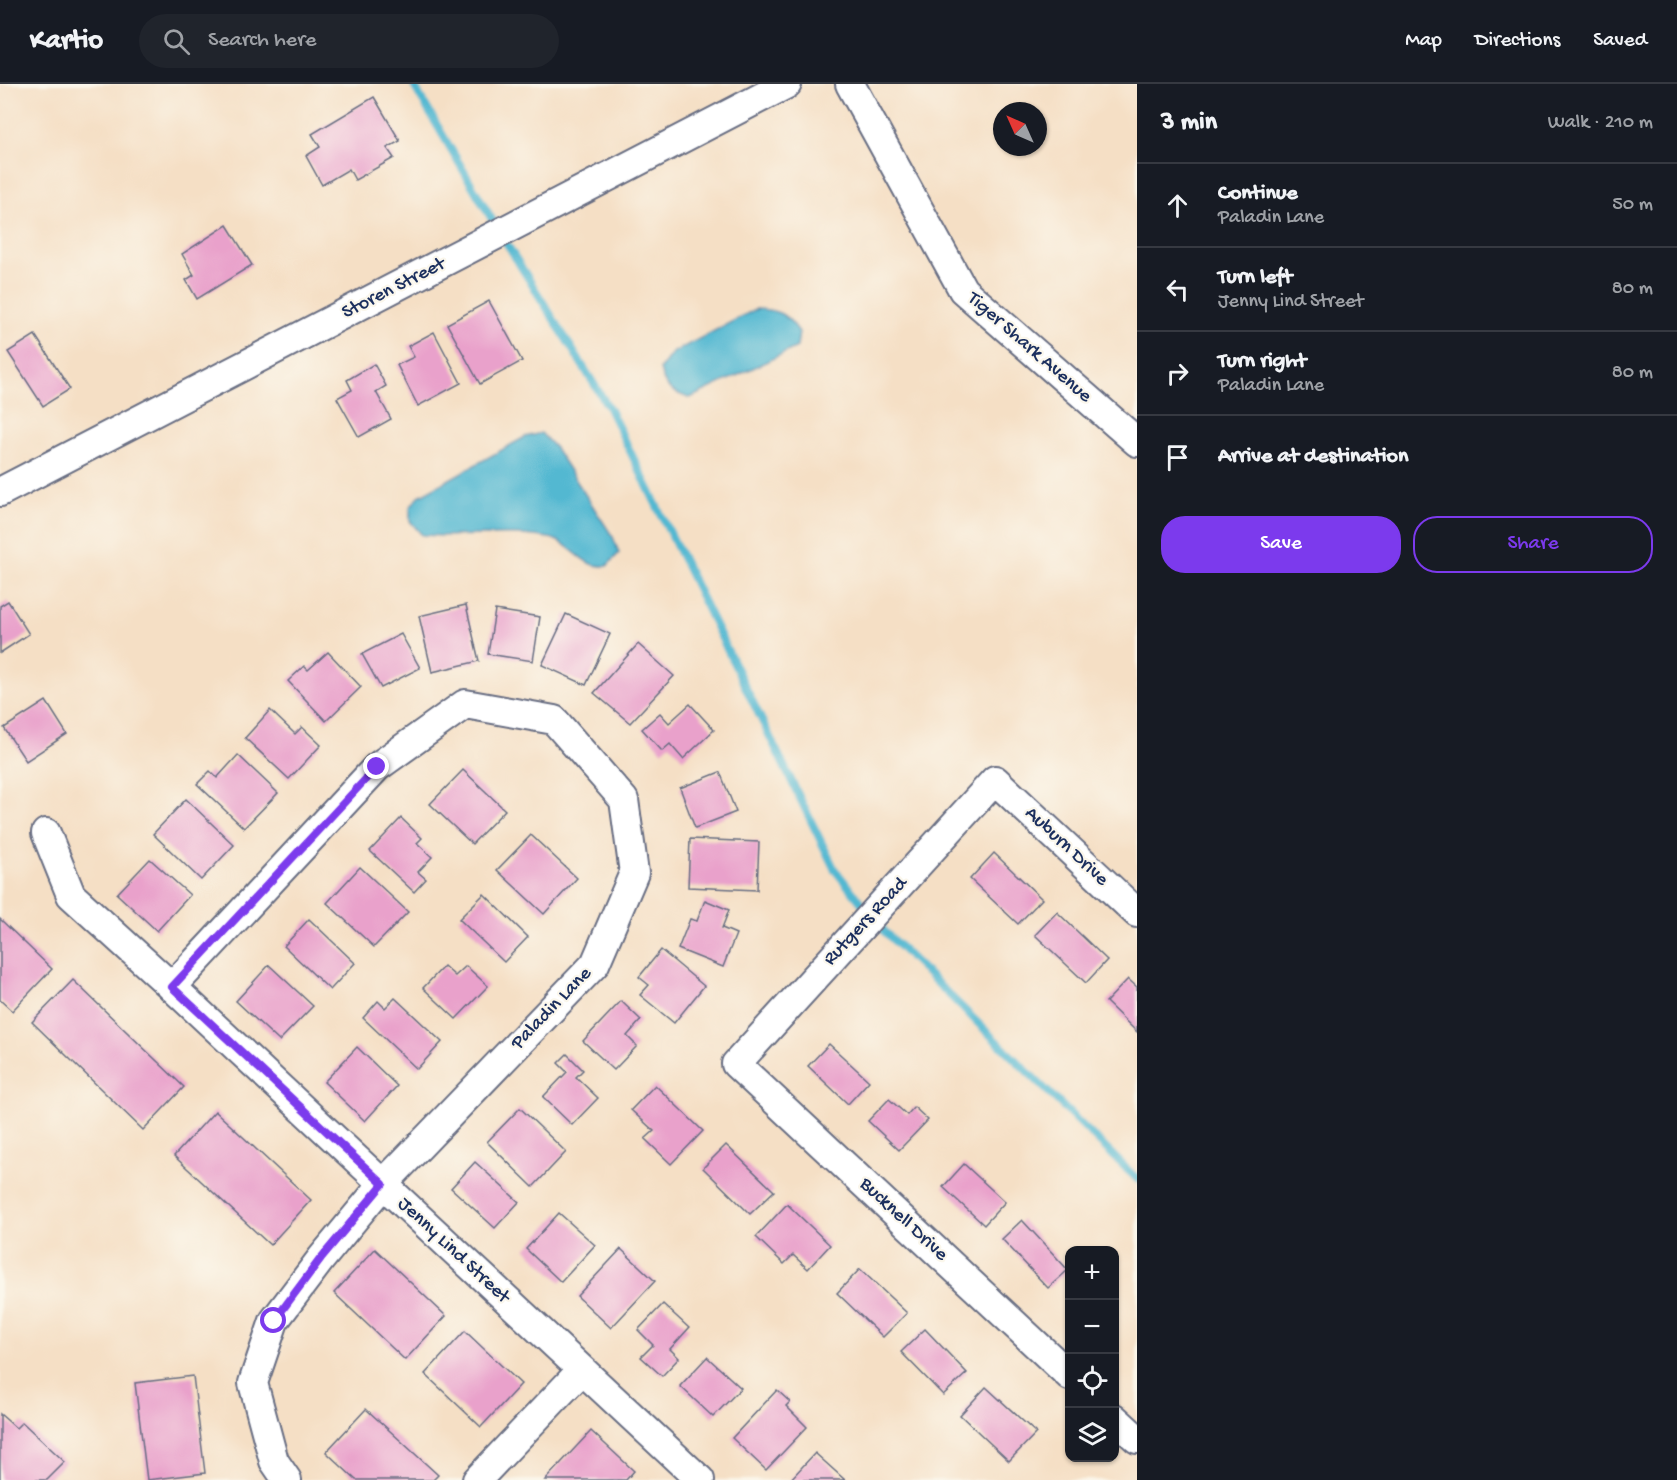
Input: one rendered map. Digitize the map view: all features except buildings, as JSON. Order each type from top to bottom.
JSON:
[{"type":"street","name":"Storen Street","points":[[0,492],[475,248],[526,219],[787,84]]},
{"type":"street","name":"Tiger Shark Avenue","points":[[850,84],[963,290],[1137,442]]},
{"type":"street","name":"Paladin Lane","points":[[172,987],[377,767],[465,704],[554,720],[624,800],[634,873],[595,964],[383,1184],[321,1258],[274,1321],[253,1383],[274,1461],[286,1480]]},
{"type":"street","name":"Rutgers Road","points":[[736,1064],[995,780]]},
{"type":"street","name":"Auburn Drive","points":[[995,780],[1137,913]]},
{"type":"street","name":"Jenny Lind Street","points":[[46,833],[71,895],[700,1480]]},
{"type":"street","name":"Bucknell Drive","points":[[736,1064],[1065,1371]]},
{"type":"street","points":[[477,1480],[581,1371]]},
{"type":"street","points":[[1119,1423],[1137,1439]]},
{"type":"water","points":[[756,309],[776,312],[790,321],[799,332],[797,347],[690,398],[670,389],[660,369],[672,353]]},
{"type":"water","points":[[541,433],[555,448],[613,537],[619,553],[607,566],[591,564],[554,539],[517,535],[422,535],[410,521],[410,507],[419,496],[525,437]]},
{"type":"waterway","points":[[413,84],[497,228]]},
{"type":"waterway","points":[[503,238],[609,408],[835,870],[885,932],[1137,1179]]},
{"type":"route","points":[[274,1321],[321,1258],[383,1184],[172,987],[377,767]]}]
